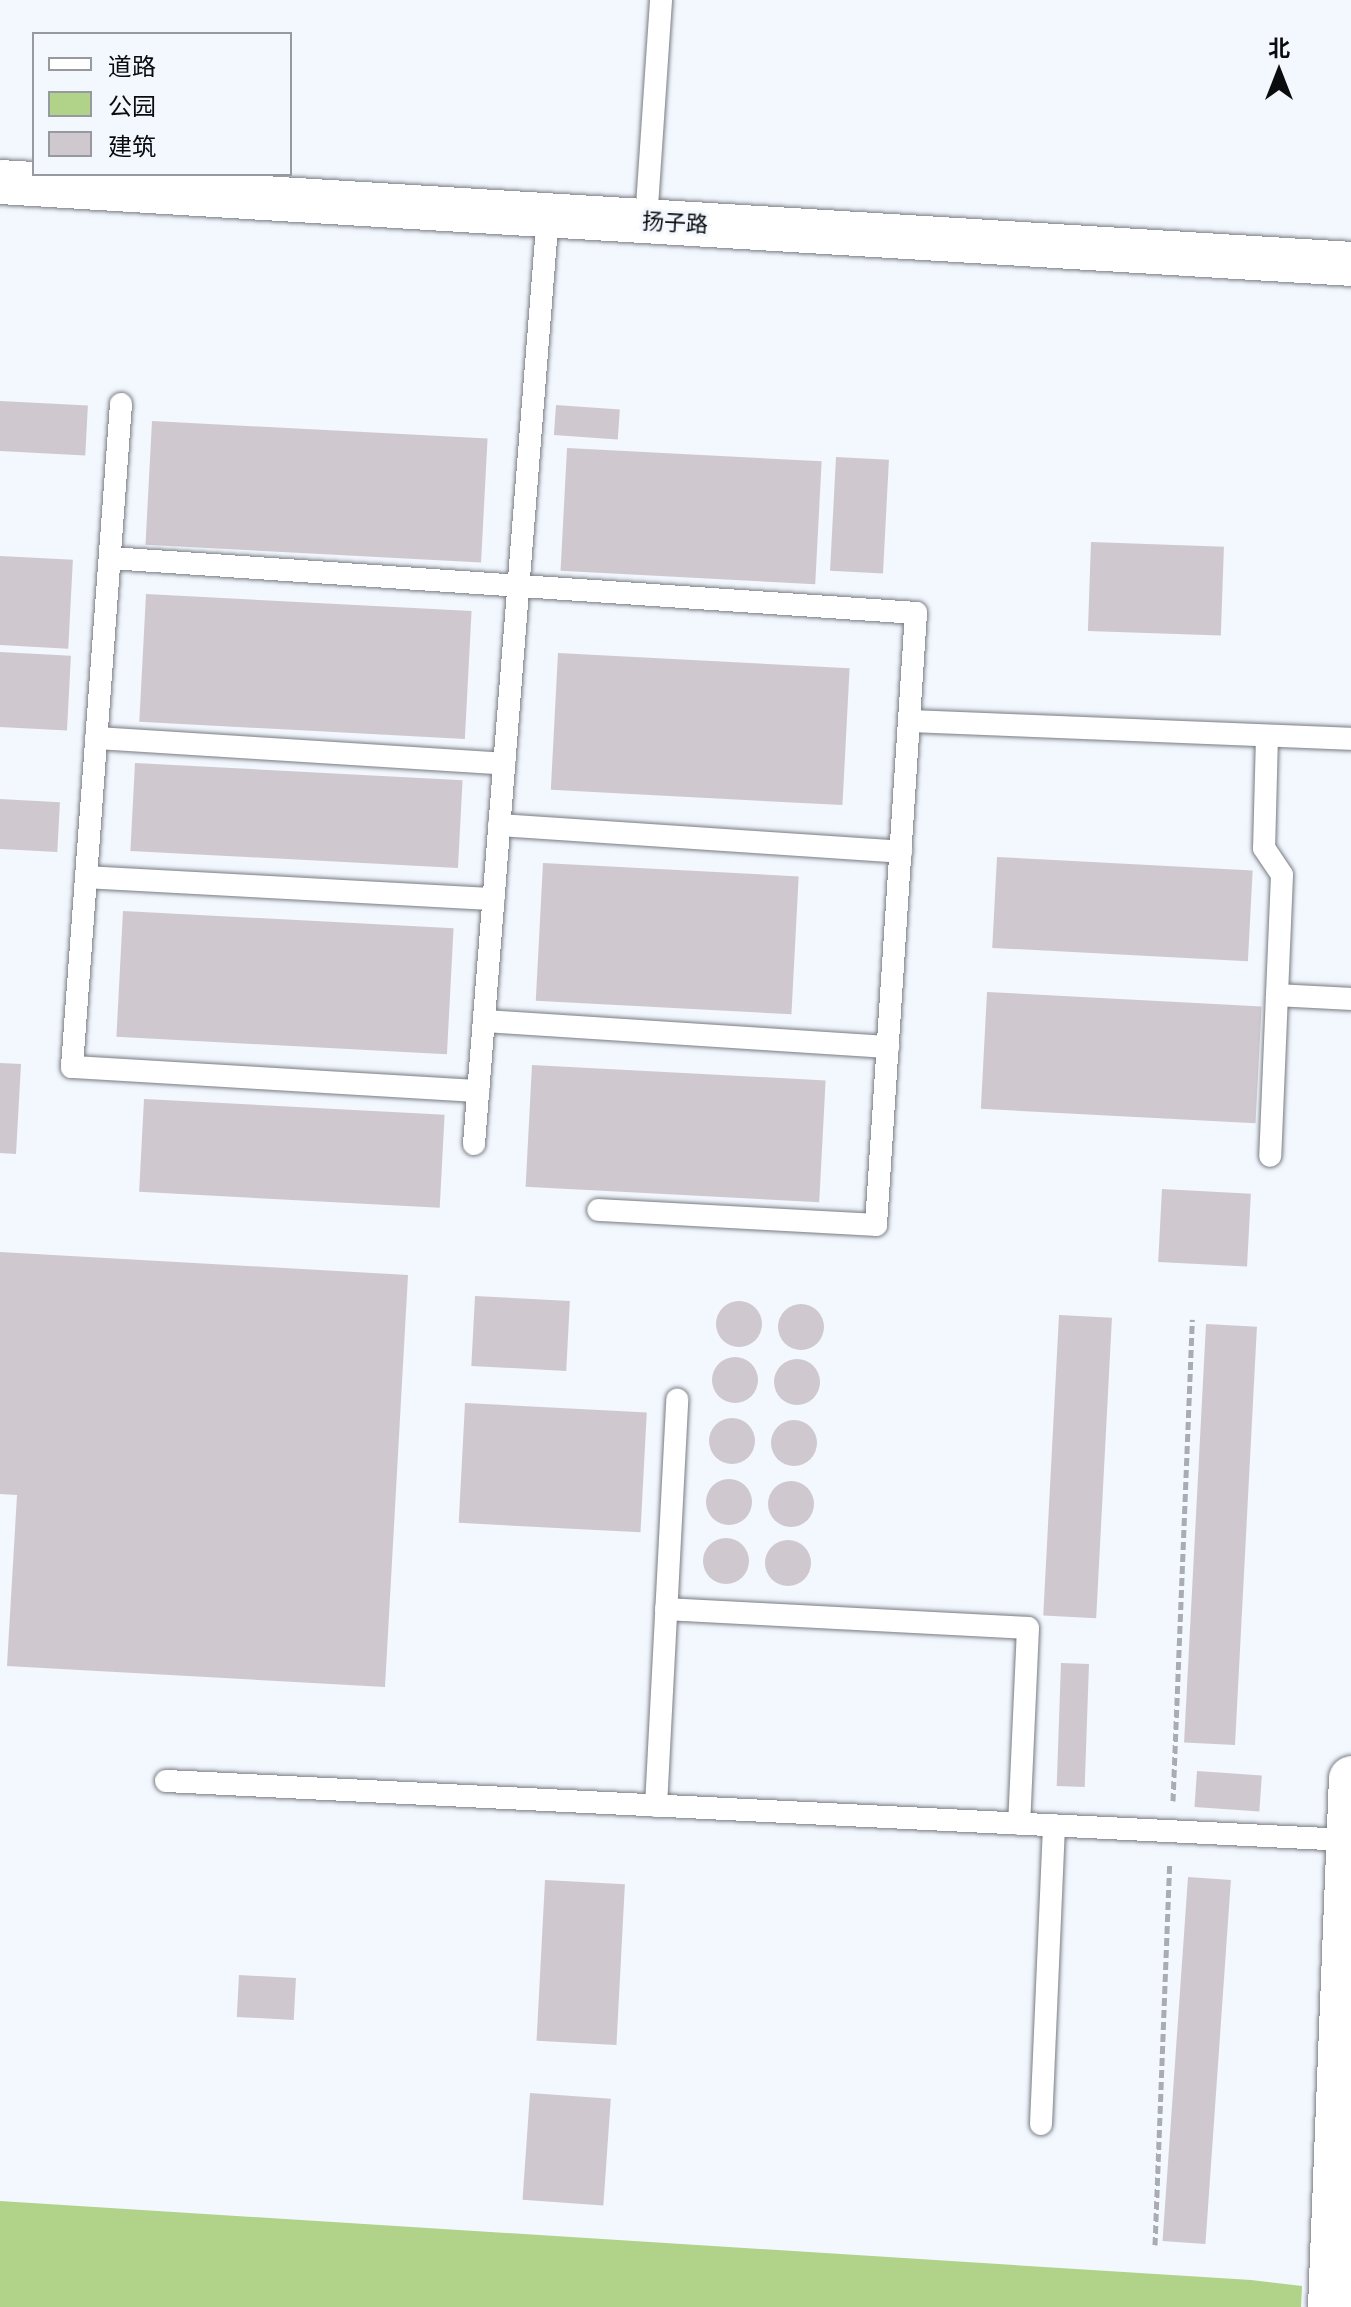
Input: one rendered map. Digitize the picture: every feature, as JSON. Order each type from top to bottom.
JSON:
[{"type":"street","name":"扬子路","points":[[0,182],[1351,264]]},
{"type":"street","points":[[1330,2307],[1351,1778]]},
{"type":"lane","points":[[646,221],[661,0]]},
{"type":"lane","points":[[474,1144],[548,215]]},
{"type":"lane","points":[[121,404],[72,1067],[478,1091]]},
{"type":"lane","points":[[110,558],[916,613],[876,1225],[598,1210]]},
{"type":"lane","points":[[909,721],[1351,739]]},
{"type":"lane","points":[[1267,736],[1264,848],[1282,875],[1270,1156]]},
{"type":"lane","points":[[96,738],[504,764]]},
{"type":"lane","points":[[499,825],[901,852]]},
{"type":"lane","points":[[86,877],[493,899]]},
{"type":"lane","points":[[1277,995],[1351,999]]},
{"type":"lane","points":[[484,1021],[888,1047]]},
{"type":"lane","points":[[656,1806],[677,1400]]},
{"type":"lane","points":[[666,1609],[1028,1628],[1019,1824]]},
{"type":"lane","points":[[166,1781],[1348,1840]]},
{"type":"lane","points":[[1041,2124],[1054,1825]]},
{"type":"path","points":[[1155,2245],[1192,1319]]},
{"type":"green space","points":[[0,2201],[1251,2280],[1302,2286],[1301,2307],[0,2307]]},
{"type":"building","points":[[0,401],[88,406],[85,456],[0,451]]},
{"type":"building","points":[[556,405],[620,409],[618,439],[554,435]]},
{"type":"building","points":[[152,421],[488,439],[481,562],[146,545]]},
{"type":"building","points":[[567,448],[822,461],[815,584],[561,571]]},
{"type":"building","points":[[836,457],[889,460],[883,574],[830,571]]},
{"type":"building","points":[[1091,542],[1224,547],[1221,636],[1088,631]]},
{"type":"building","points":[[0,556],[73,560],[68,649],[0,645]]},
{"type":"building","points":[[146,594],[472,611],[465,739],[139,722]]},
{"type":"building","points":[[0,652],[71,656],[67,731],[0,727]]},
{"type":"building","points":[[558,653],[850,668],[842,805],[551,790]]},
{"type":"building","points":[[135,763],[463,780],[458,868],[130,851]]},
{"type":"building","points":[[0,799],[60,802],[57,852],[0,849]]},
{"type":"building","points":[[997,857],[1253,870],[1248,961],[992,948]]},
{"type":"building","points":[[543,863],[799,876],[791,1014],[536,1001]]},
{"type":"building","points":[[123,911],[454,928],[447,1054],[116,1037]]},
{"type":"building","points":[[987,992],[1262,1006],[1255,1123],[981,1109]]},
{"type":"building","points":[[0,1063],[21,1064],[16,1154],[0,1153]]},
{"type":"building","points":[[532,1065],[826,1080],[819,1202],[526,1187]]},
{"type":"building","points":[[144,1099],[445,1115],[440,1208],[139,1192]]},
{"type":"building","points":[[1162,1189],[1251,1194],[1247,1267],[1158,1262]]},
{"type":"building","points":[[0,1252],[408,1275],[385,1687],[7,1666],[17,1495],[0,1494]]},
{"type":"building","points":[[475,1296],[570,1301],[566,1371],[471,1366]]},
{"type":"building","points":[[739,1301],[756,1307],[762,1324],[756,1341],[739,1347],[722,1341],[716,1324],[722,1307]]},
{"type":"building","points":[[801,1304],[818,1310],[824,1327],[818,1344],[801,1350],[784,1344],[778,1327],[784,1310]]},
{"type":"building","points":[[1059,1315],[1112,1318],[1096,1618],[1043,1616]]},
{"type":"building","points":[[1206,1324],[1257,1327],[1235,1745],[1184,1742]]},
{"type":"building","points":[[735,1357],[752,1363],[758,1380],[752,1397],[735,1403],[718,1397],[712,1380],[718,1363]]},
{"type":"building","points":[[797,1359],[814,1365],[820,1382],[814,1399],[797,1405],[780,1399],[774,1382],[780,1365]]},
{"type":"building","points":[[465,1403],[647,1413],[640,1532],[459,1523]]},
{"type":"building","points":[[732,1418],[749,1424],[755,1441],[749,1458],[732,1464],[715,1458],[709,1441],[715,1424]]},
{"type":"building","points":[[794,1420],[811,1426],[817,1443],[811,1460],[794,1466],[777,1460],[771,1443],[777,1426]]},
{"type":"building","points":[[729,1479],[738,1480],[745,1486],[751,1493],[751,1511],[745,1518],[738,1524],[729,1525],[720,1524],[713,1518],[707,1511],[706,1502],[707,1493],[713,1486],[720,1480]]},
{"type":"building","points":[[791,1481],[800,1482],[807,1488],[813,1495],[813,1513],[807,1520],[800,1526],[791,1527],[782,1526],[775,1520],[769,1513],[768,1504],[769,1495],[775,1488],[782,1482]]},
{"type":"building","points":[[726,1538],[735,1539],[742,1545],[748,1552],[748,1570],[742,1577],[735,1583],[726,1584],[717,1583],[710,1577],[704,1570],[703,1561],[704,1552],[710,1545],[717,1539]]},
{"type":"building","points":[[788,1540],[805,1546],[811,1563],[805,1580],[788,1586],[771,1580],[765,1563],[771,1546]]},
{"type":"building","points":[[1061,1663],[1089,1664],[1085,1787],[1057,1786]]},
{"type":"building","points":[[1197,1771],[1262,1776],[1259,1811],[1194,1807]]},
{"type":"building","points":[[1188,1877],[1231,1880],[1205,2244],[1163,2241]]},
{"type":"building","points":[[545,1880],[625,1884],[616,2045],[537,2041]]},
{"type":"building","points":[[239,1975],[296,1978],[294,2020],[237,2017]]},
{"type":"building","points":[[530,2093],[611,2099],[603,2205],[523,2200]]}]
